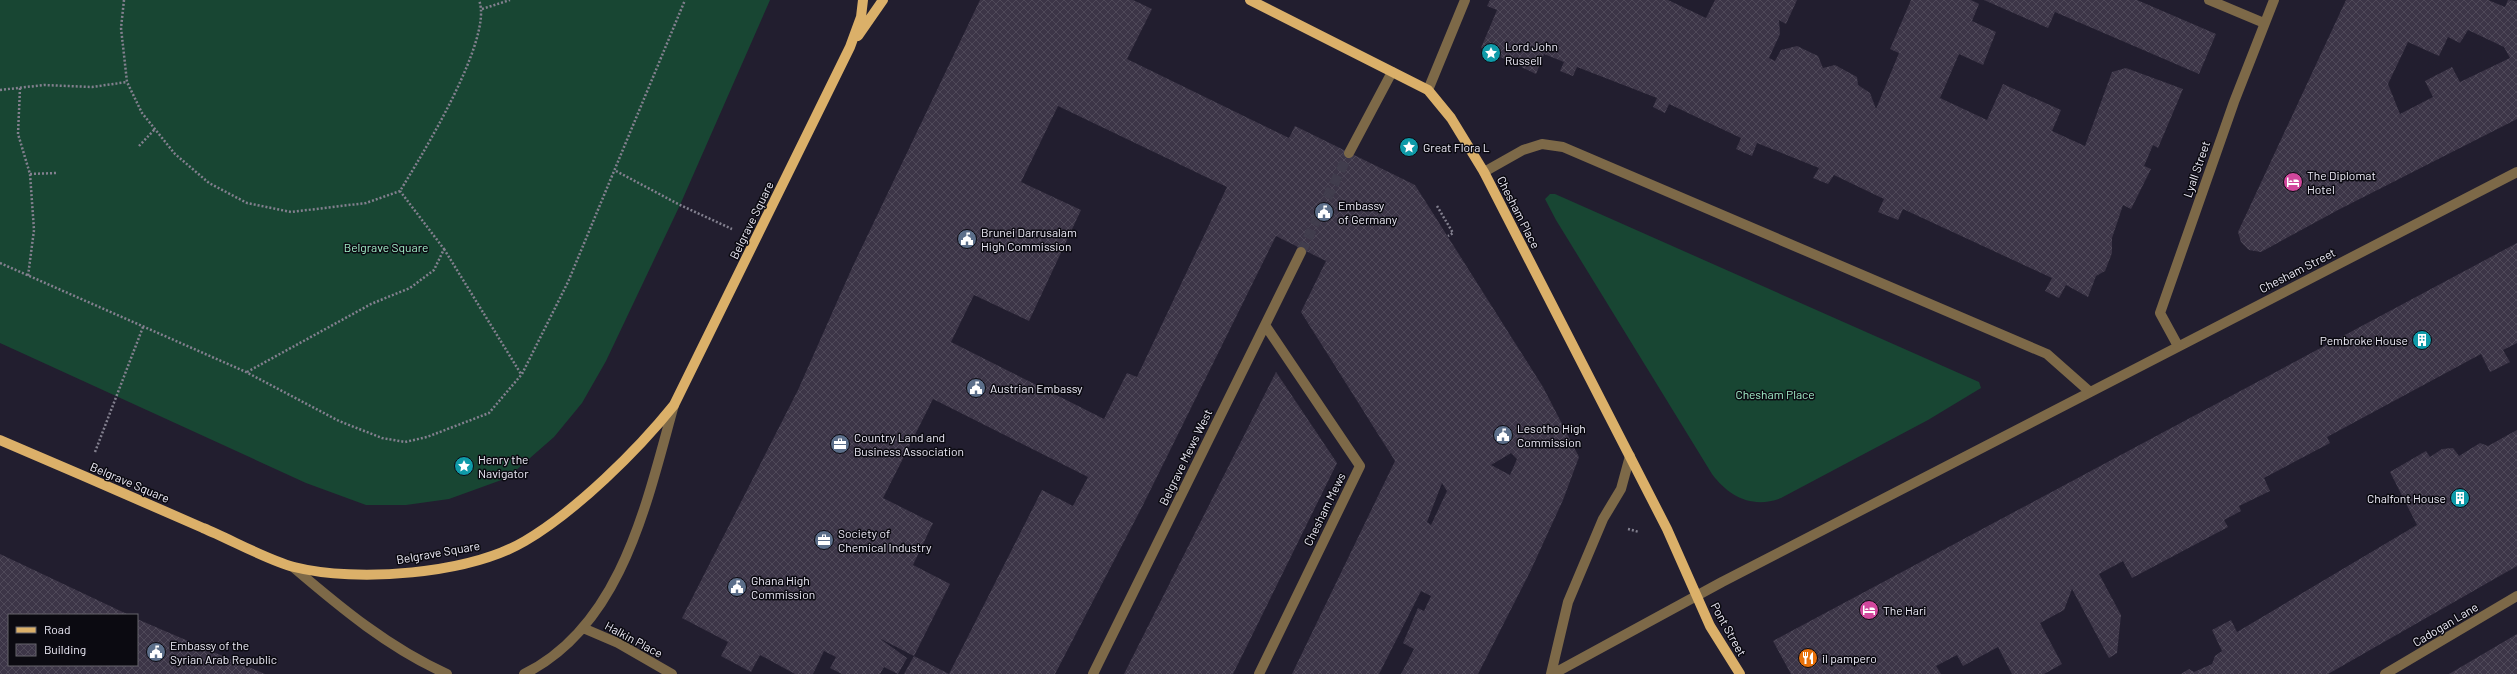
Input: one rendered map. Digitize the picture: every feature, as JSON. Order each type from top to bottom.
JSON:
[{"type":"main road","points":[[850,47],[861,17],[863,0]]},
{"type":"main road","points":[[850,47],[883,0]]},
{"type":"main road","name":"Chesham Place","points":[[1250,0],[1428,90],[1451,118],[1484,172],[1668,529],[1697,596]]},
{"type":"main road","name":"Belgrave Square","points":[[0,440],[293,567],[354,575],[405,573],[486,558],[523,542],[552,523],[582,498],[654,430],[674,405],[850,47]]},
{"type":"main road","name":"Pont Street","points":[[1697,596],[1710,626],[1740,674]]},
{"type":"street","points":[[1428,90],[1465,0]]},
{"type":"street","points":[[2209,0],[2264,23]]},
{"type":"street","name":"Lyall Street","points":[[2178,346],[2160,313],[2264,23],[2274,0]]},
{"type":"street","points":[[1349,153],[1392,72]]},
{"type":"street","name":"Chesham Place","points":[[1484,172],[1523,150],[1542,144],[1563,147],[2047,354],[2090,392]]},
{"type":"street","name":"Chesham Street","points":[[2090,392],[2517,172]]},
{"type":"street","name":"Belgrave Mews West","points":[[1093,674],[1301,252]]},
{"type":"street","name":"Chesham Mews","points":[[1259,674],[1360,466],[1265,324]]},
{"type":"street","points":[[1552,674],[1697,596],[2090,392]]},
{"type":"street","name":"Belgrave Square","points":[[524,674],[539,667],[562,650],[583,628],[610,588],[632,539],[650,490],[674,405]]},
{"type":"street","points":[[1552,674],[1568,602],[1603,520],[1621,489],[1630,456]]},
{"type":"street","name":"Belgrave Square","points":[[293,567],[354,618],[388,642],[447,674]]},
{"type":"street","name":"Cadogan Lane","points":[[2385,674],[2517,596]]},
{"type":"street","name":"Halkin Place","points":[[583,628],[622,645],[672,674]]},
{"type":"path","points":[[124,0],[121,28],[127,82],[142,113],[175,154],[209,183],[247,203],[291,212],[366,203],[400,191],[471,60],[482,9],[479,0]]},
{"type":"path","points":[[482,9],[510,0]]},
{"type":"path","points":[[0,263],[143,328],[246,372],[339,421],[382,438],[405,442],[427,437],[489,413],[522,374],[568,282],[616,171],[686,0]]},
{"type":"path","points":[[0,90],[44,85],[92,87],[127,82]]},
{"type":"path","points":[[20,88],[18,134],[30,174],[34,230],[28,276]]},
{"type":"path","points":[[139,146],[155,129]]},
{"type":"path","points":[[616,171],[680,205],[755,240]]},
{"type":"path","points":[[30,174],[56,173]]},
{"type":"path","points":[[400,191],[444,249],[522,374]]},
{"type":"path","points":[[1437,206],[1453,233],[1448,236]]},
{"type":"path","points":[[246,372],[371,304],[410,288],[434,270],[444,249]]},
{"type":"path","points":[[86,477],[115,396],[143,328]]},
{"type":"path","points":[[1623,528],[1645,533]]},
{"type":"green space","name":"Belgrave Square","points":[[0,0],[770,0],[680,205],[606,361],[582,403],[554,437],[507,478],[449,499],[406,505],[366,505],[306,483],[0,343]]},
{"type":"green space","name":"Chesham Place","points":[[1550,194],[1555,194],[1979,382],[1981,388],[1928,420],[1781,498],[1761,502],[1742,499],[1726,489],[1712,474],[1556,220],[1545,199]]},
{"type":"building","points":[[980,0],[1133,0],[1152,9],[1127,59],[1289,138],[1295,126],[1415,185],[1543,387],[1579,457],[1563,500],[1530,572],[1478,674],[1401,674],[1414,649],[1403,643],[1418,608],[1424,611],[1431,596],[1421,591],[1379,674],[1292,674],[1395,461],[1301,312],[1326,261],[1276,236],[1143,505],[1055,674],[949,674],[1042,490],[1073,506],[1088,477],[933,399],[883,498],[933,523],[913,565],[950,584],[914,656],[879,638],[907,658],[898,674],[884,667],[880,674],[842,674],[830,668],[836,657],[824,651],[813,674],[795,674],[760,655],[751,672],[721,656],[728,642],[682,618],[798,390],[852,268]],"holes":[[[1058,106],[1227,187],[1137,377],[1127,373],[1104,419],[951,342],[974,295],[1029,321],[1081,210],[1021,182]],[[1511,453],[1517,459],[1510,475],[1491,465]],[[1442,483],[1447,491],[1431,525],[1427,522]]]},
{"type":"building","points":[[1490,0],[1668,0],[1706,18],[1715,0],[1797,0],[1786,24],[1779,20],[1780,34],[1769,58],[1775,61],[1781,50],[1797,46],[1818,56],[1823,68],[1835,65],[1857,77],[1858,85],[1870,93],[1876,109],[1899,53],[1890,49],[1911,0],[1971,0],[1979,4],[1972,21],[1996,32],[1983,65],[1959,54],[1940,98],[1987,120],[2003,84],[2061,110],[2052,131],[2085,146],[2112,72],[2126,68],[2183,89],[2158,148],[2153,145],[2144,166],[2151,169],[2131,209],[2123,205],[2112,238],[2112,253],[2105,271],[2096,276],[2088,297],[2066,285],[2059,298],[2045,291],[2052,278],[1903,209],[1898,220],[1878,212],[1884,199],[1834,175],[1828,184],[1813,178],[1819,168],[1757,143],[1752,156],[1736,149],[1741,138],[1669,104],[1665,113],[1653,107],[1657,98],[1577,67],[1573,76],[1560,71],[1564,62],[1544,54],[1536,74],[1481,48],[1497,10],[1487,6]]},
{"type":"building","points":[[1984,0],[2137,0],[2216,34],[2199,74],[2055,12],[2048,28]]},
{"type":"building","points":[[2346,0],[2488,0],[2505,7],[2508,0],[2517,1],[2517,119],[2338,210],[2261,252],[2249,250],[2241,242],[2238,232]],"holes":[[[2468,30],[2504,47],[2510,58],[2460,82],[2452,67],[2425,81],[2433,97],[2400,114],[2388,84],[2408,42],[2439,56],[2448,37],[2460,43]]]},
{"type":"building","points":[[2517,243],[2517,343],[2503,350],[2510,362],[2490,372],[2481,354],[2327,437],[2330,443],[2264,478],[2270,491],[2239,506],[2241,511],[2224,520],[2228,527],[2132,578],[2123,561],[2099,574],[2121,615],[2117,653],[2109,658],[2072,589],[2064,610],[2040,623],[2062,664],[2044,674],[2012,674],[1998,647],[1963,666],[1957,655],[1936,666],[1941,674],[1791,674],[1773,641]]},
{"type":"building","points":[[1276,372],[1337,463],[1233,674],[1124,674]]},
{"type":"building","points":[[2517,430],[2517,566],[2328,674],[2181,674],[2189,669],[2194,672],[2212,664],[2215,656],[2222,651],[2212,630],[2231,620],[2237,632],[2417,525],[2390,472],[2426,451],[2430,457],[2442,449],[2453,448],[2459,456],[2480,443],[2488,446]]},
{"type":"building","points":[[0,554],[127,614],[8,614],[8,666],[138,666],[138,619],[265,674],[0,674]]},
{"type":"building","points":[[2517,634],[2517,674],[2449,674]]},
{"type":"building","points":[[914,656],[949,674],[904,674]]},
{"type":"tunnel","points":[[1301,252],[1349,153]]},
{"type":"place","name":"Lord John Russell","points":[[1491,53]]},
{"type":"place","name":"Great Flora L","points":[[1409,147]]},
{"type":"place","name":"The Diplomat Hotel","points":[[2293,182]]},
{"type":"place","name":"Embassy of Germany","points":[[1324,212]]},
{"type":"place","name":"Brunei Darrusalam High Commission","points":[[967,239]]},
{"type":"place","name":"Pembroke House","points":[[2422,340]]},
{"type":"place","name":"Austrian Embassy","points":[[976,388]]},
{"type":"place","name":"Lesotho High Commission","points":[[1503,435]]},
{"type":"place","name":"Country Land and Business Association","points":[[840,444]]},
{"type":"place","name":"Henry the Navigator","points":[[464,466]]},
{"type":"place","name":"Chalfont House","points":[[2460,498]]},
{"type":"place","name":"Society of Chemical Industry","points":[[824,540]]},
{"type":"place","name":"Ghana High Commission","points":[[737,587]]},
{"type":"place","name":"The Hari","points":[[1869,610]]},
{"type":"place","name":"Embassy of the Syrian Arab Republic","points":[[156,652]]},
{"type":"place","name":"il pampero","points":[[1808,658]]}]
